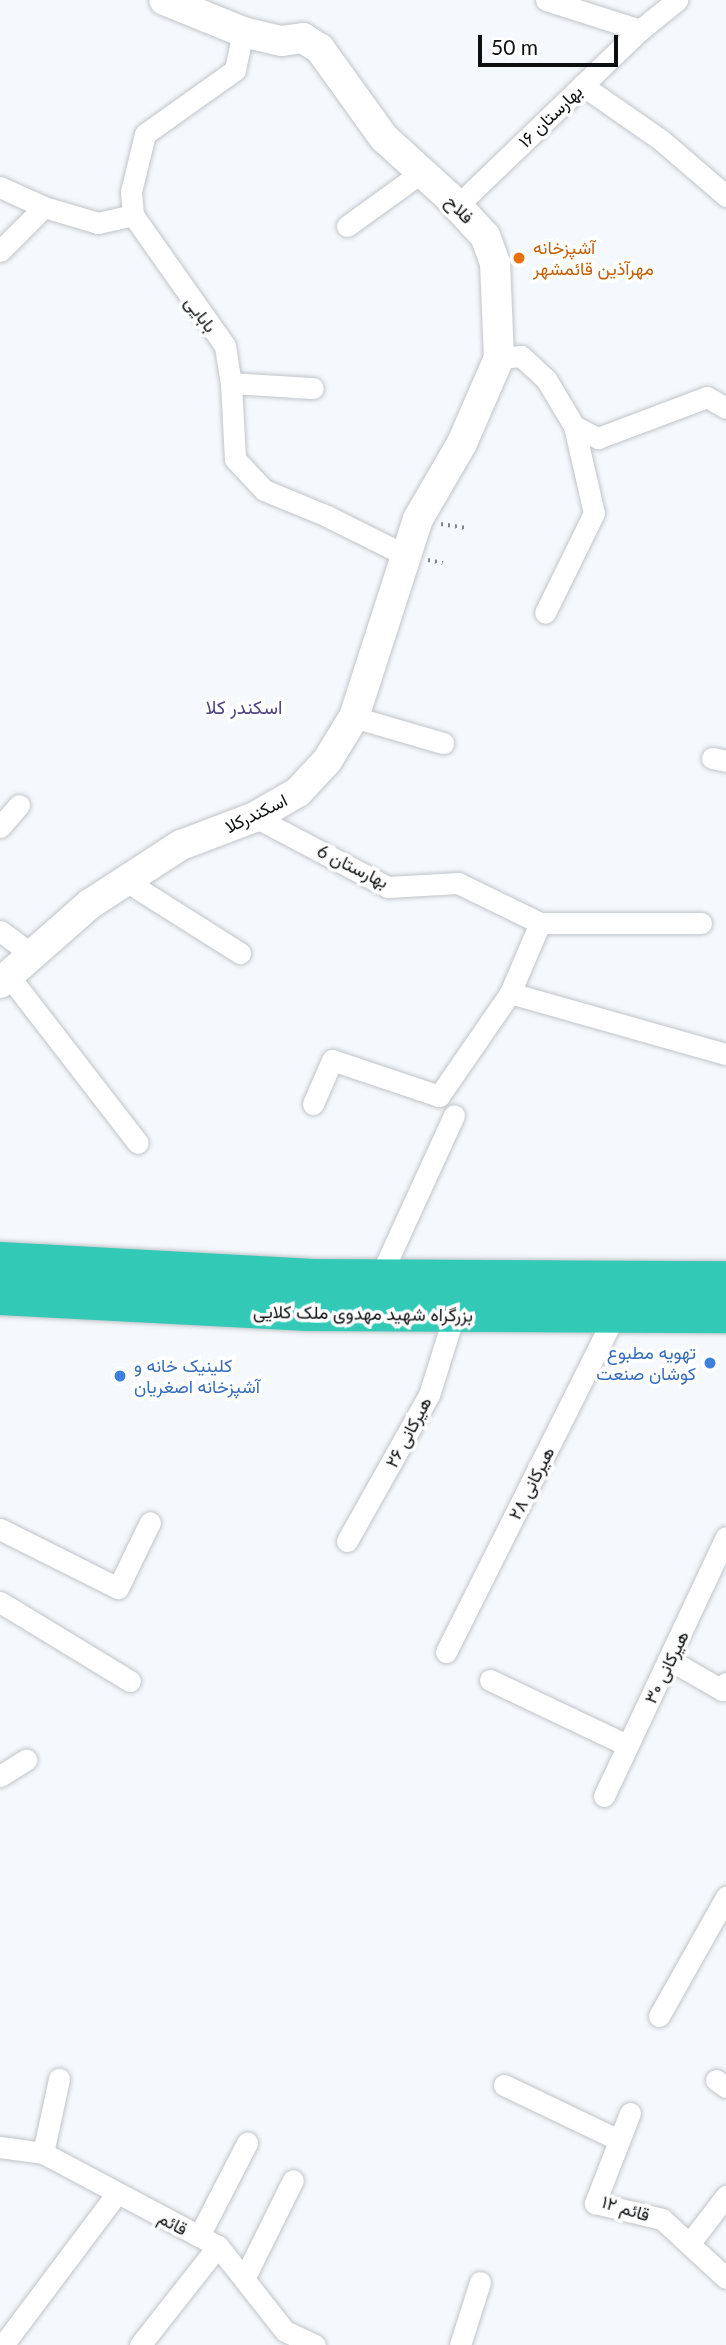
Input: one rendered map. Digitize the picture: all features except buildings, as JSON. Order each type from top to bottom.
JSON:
[{"type":"highway","name":"بزرگراه شهید مهدوی ملک کلایی","points":[[0,1261],[190,1273],[379,1279],[726,1280]]},
{"type":"highway","name":"بزرگراه شهید مهدوی ملک کلایی","points":[[0,1296],[188,1308],[454,1315],[726,1314]]},
{"type":"street","name":"فلاح","points":[[164,0],[243,32],[281,41],[303,38],[320,48],[384,138],[485,236],[495,264],[499,358],[463,443],[418,519],[405,555]]},
{"type":"street","points":[[547,0],[640,30]]},
{"type":"street","name":"بهارستان ۱۶","points":[[457,206],[640,30],[677,0]]},
{"type":"street","points":[[0,187],[44,207],[98,223],[133,215],[131,192],[145,134],[235,70],[243,32]]},
{"type":"street","points":[[582,85],[662,140],[726,196]]},
{"type":"street","points":[[347,226],[422,172]]},
{"type":"street","points":[[0,251],[44,207]]},
{"type":"street","name":"بابایی","points":[[133,215],[225,346],[231,383],[235,459],[264,490],[338,521],[405,555]]},
{"type":"street","points":[[499,358],[521,356],[546,379],[574,426],[594,513],[545,613]]},
{"type":"street","points":[[231,383],[313,388]]},
{"type":"street","points":[[574,426],[598,438],[707,397],[726,408]]},
{"type":"street","name":"اسکندرکلا","points":[[4,979],[90,904],[181,845],[255,817],[298,792],[327,761],[354,717],[405,555]]},
{"type":"street","points":[[354,717],[443,743]]},
{"type":"street","points":[[0,827],[19,805]]},
{"type":"street","name":"بهارستان 6","points":[[255,817],[388,887],[458,883],[540,923],[701,923]]},
{"type":"street","points":[[125,881],[240,953]]},
{"type":"street","points":[[313,1104],[332,1060],[439,1096],[510,993],[540,923]]},
{"type":"street","points":[[0,931],[32,954]]},
{"type":"street","points":[[4,979],[138,1143]]},
{"type":"street","points":[[510,993],[726,1054]]},
{"type":"street","points":[[379,1279],[454,1115]]},
{"type":"street","name":"هیرکانی ۲۶","points":[[347,1541],[429,1395],[454,1315]]},
{"type":"street","name":"هیرکانی ۲۸","points":[[446,1652],[615,1315]]},
{"type":"street","points":[[0,1529],[118,1588],[150,1522]]},
{"type":"street","name":"هیرکانی ۳۰","points":[[604,1796],[726,1537]]},
{"type":"street","points":[[0,1602],[130,1681]]},
{"type":"street","points":[[670,1660],[722,1690],[726,1683]]},
{"type":"street","points":[[490,1681],[627,1745]]},
{"type":"street","points":[[0,1776],[26,1760]]},
{"type":"street","points":[[659,2016],[726,1897]]},
{"type":"street","points":[[43,2153],[59,2079]]},
{"type":"street","points":[[504,2085],[619,2140]]},
{"type":"street","name":"قائم ۱۲","points":[[629,2113],[595,2203],[662,2219],[726,2278]]},
{"type":"street","points":[[198,2236],[247,2143]]},
{"type":"street","name":"قائم","points":[[0,2147],[43,2153],[218,2246],[285,2331],[314,2345]]},
{"type":"street","points":[[244,2279],[293,2180]]},
{"type":"street","points":[[3,2345],[117,2193]]},
{"type":"street","points":[[690,2244],[726,2196]]},
{"type":"street","points":[[140,2345],[218,2246]]},
{"type":"street","points":[[460,2345],[480,2282]]},
{"type":"place","name":"آشپزخانه مهرآذین قائمشهر","points":[[519,258]]},
{"type":"place","name":"تهویه مطبوع کوشان صنعت","points":[[710,1363]]},
{"type":"place","name":"کلینیک خانه و آشپزخانه اصغریان","points":[[120,1376]]},
{"type":"district","name":"اسکندر کلا","points":[[244,707]]}]
